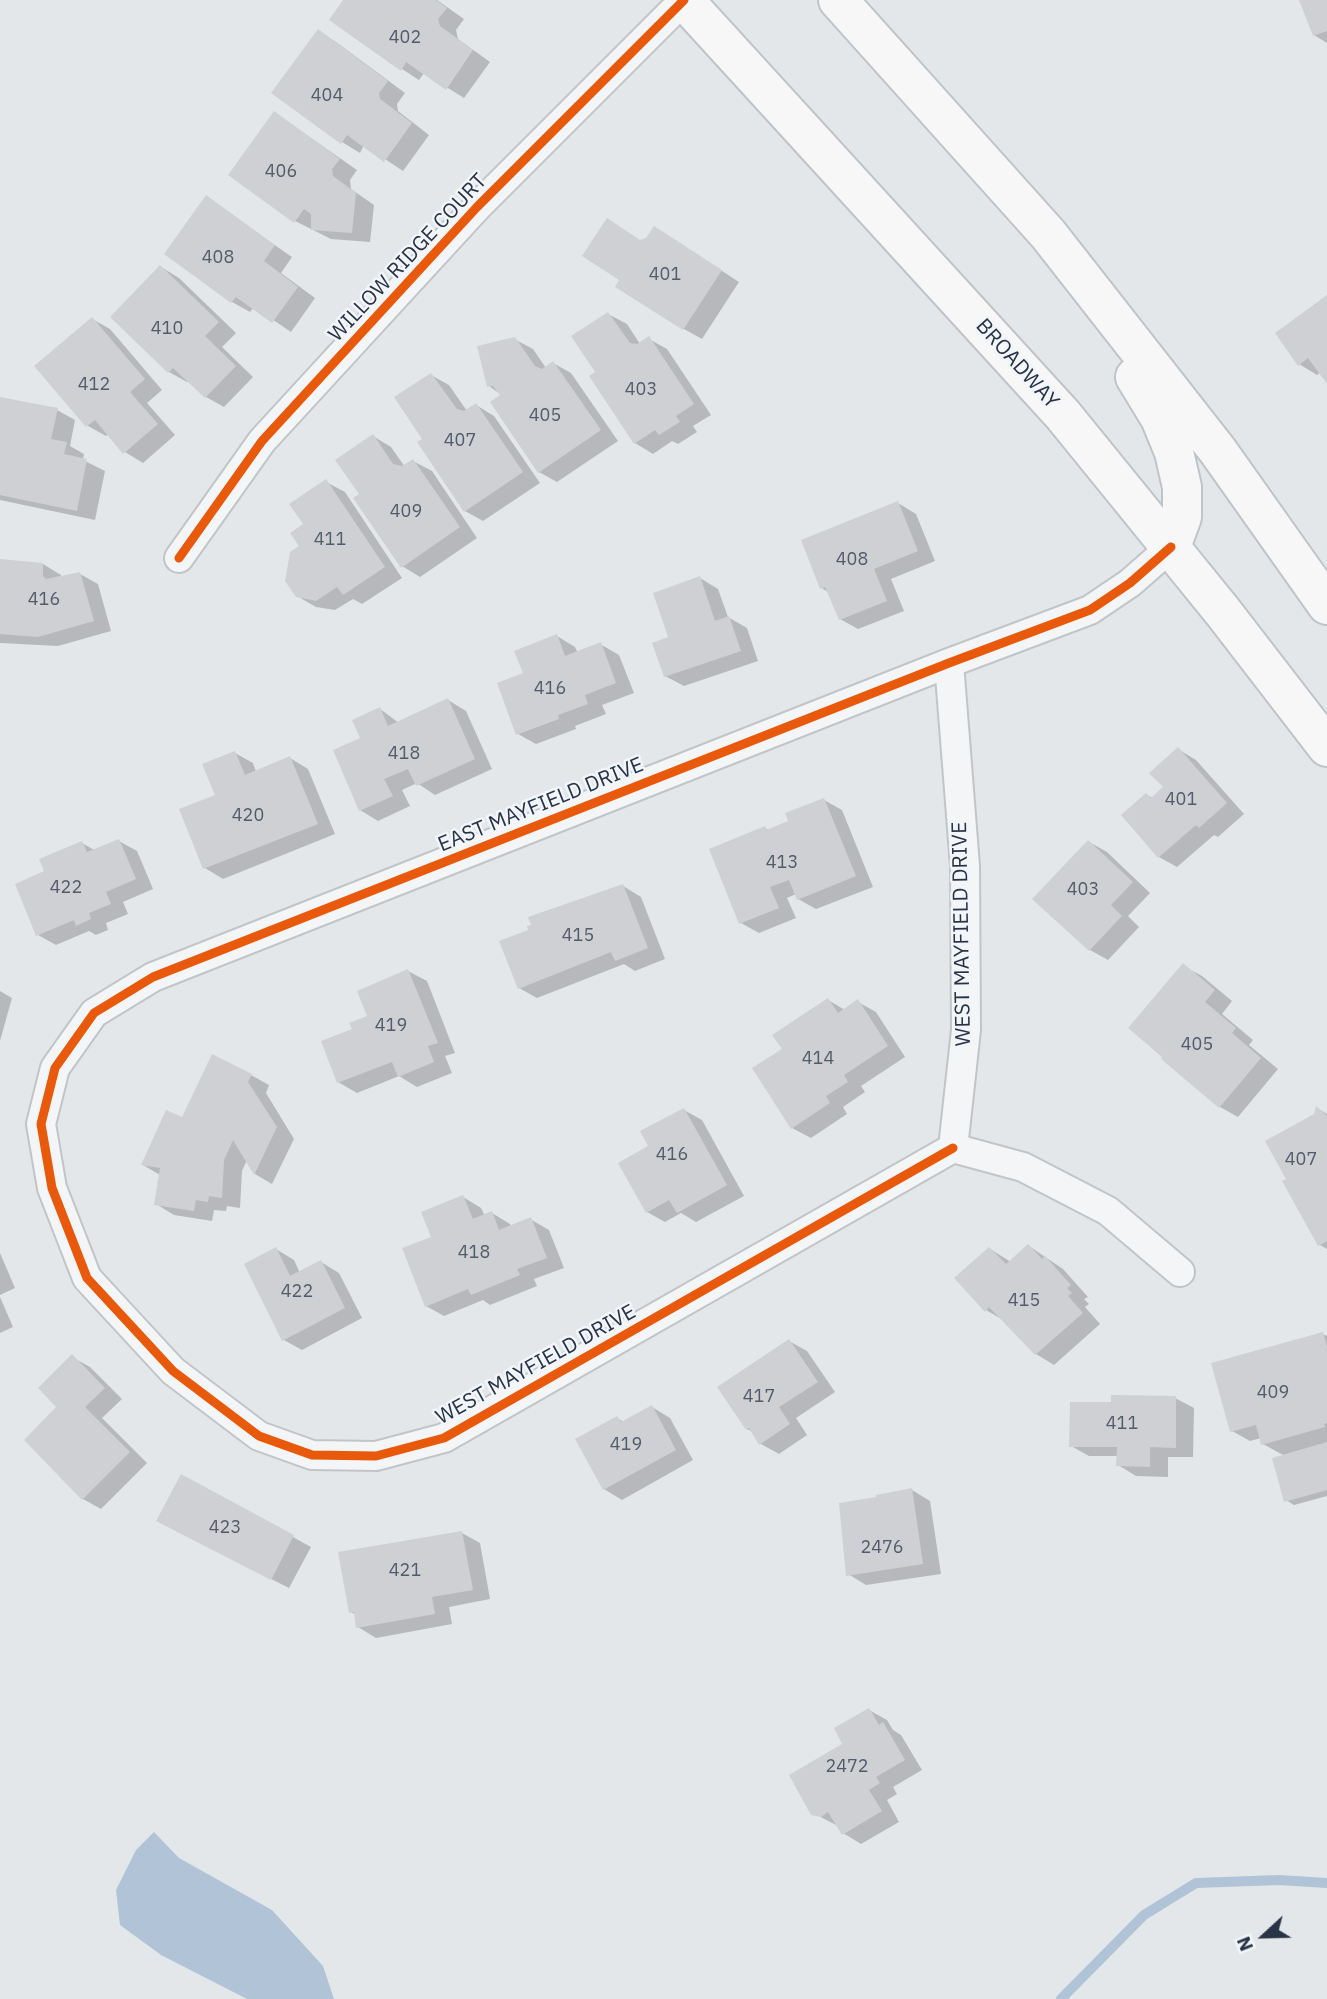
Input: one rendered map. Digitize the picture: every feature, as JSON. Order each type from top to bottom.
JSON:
[{"type":"main road","name":"BROADWAY","points":[[684,0],[1063,415],[1171,547],[1327,747]]},
{"type":"main road","points":[[838,0],[1048,234],[1218,451],[1327,605]]},
{"type":"main road","points":[[1009,190],[1119,350],[1160,418],[1174,452],[1182,487],[1182,517],[1171,547]]},
{"type":"street","name":"WILLOW RIDGE COURT","points":[[179,558],[272,431],[477,207],[684,0]]},
{"type":"street","name":"EAST MAYFIELD DRIVE","points":[[52,1188],[41,1124],[55,1068],[94,1013],[153,977],[1090,610],[1130,583],[1171,547]]},
{"type":"street","name":"WEST MAYFIELD DRIVE","points":[[52,1188],[87,1278],[173,1371],[259,1436],[312,1455],[376,1456],[444,1438],[953,1148],[966,1030],[965,866],[949,663]]},
{"type":"street","points":[[953,1148],[1023,1167],[1108,1211],[1180,1272]]},
{"type":"water","points":[[154,1832],[179,1858],[272,1910],[323,1966],[334,1999],[247,1999],[161,1955],[120,1925],[116,1890],[136,1850]]},
{"type":"building","points":[[343,0],[436,0],[447,8],[438,19],[440,26],[473,50],[446,90],[406,62],[401,71],[329,20]]},
{"type":"building","points":[[1299,0],[1327,0],[1327,31],[1313,36]]},
{"type":"building","points":[[318,29],[388,81],[379,93],[380,99],[412,123],[384,162],[347,135],[341,144],[271,93]]},
{"type":"building","points":[[274,111],[340,159],[332,169],[333,176],[356,193],[352,233],[311,230],[311,214],[304,209],[294,223],[228,175]]},
{"type":"building","points":[[206,195],[275,245],[264,261],[298,287],[272,323],[236,297],[231,303],[164,254]]},
{"type":"building","points":[[607,218],[640,240],[646,238],[654,226],[722,270],[683,330],[615,287],[619,280],[582,256]]},
{"type":"building","points":[[160,265],[219,322],[205,336],[236,366],[205,398],[173,368],[168,373],[110,317]]},
{"type":"building","points":[[1327,295],[1327,384],[1308,358],[1298,366],[1275,333]]},
{"type":"building","points":[[608,312],[630,343],[637,344],[649,336],[694,404],[676,416],[680,422],[659,435],[655,430],[634,444],[589,376],[595,372],[571,336]]},
{"type":"building","points":[[92,317],[145,379],[130,392],[158,424],[123,454],[95,420],[86,427],[34,366]]},
{"type":"building","points":[[515,337],[535,366],[542,369],[553,361],[601,430],[538,473],[490,402],[500,395],[493,386],[487,387],[477,346]]},
{"type":"building","points":[[431,373],[457,409],[464,411],[476,403],[523,472],[464,512],[417,442],[422,439],[394,397]]},
{"type":"building","points":[[0,397],[58,408],[51,439],[67,442],[64,454],[87,459],[77,511],[0,495]]},
{"type":"building","points":[[373,434],[393,464],[402,466],[413,459],[460,527],[401,568],[353,498],[359,494],[335,460]]},
{"type":"building","points":[[326,479],[385,567],[343,595],[337,587],[316,601],[296,597],[285,581],[290,552],[299,546],[290,533],[303,524],[289,504]]},
{"type":"building","points":[[898,501],[918,551],[874,569],[887,601],[839,620],[825,587],[820,589],[801,540]]},
{"type":"building","points":[[0,559],[43,563],[43,576],[46,579],[80,572],[94,621],[38,637],[0,634]]},
{"type":"building","points":[[700,576],[715,621],[729,616],[741,651],[664,677],[652,643],[668,637],[653,593]]},
{"type":"building","points":[[557,634],[565,656],[601,642],[616,683],[585,695],[588,704],[558,715],[559,719],[516,735],[497,683],[523,673],[514,651]]},
{"type":"building","points":[[448,698],[475,759],[416,786],[408,769],[384,779],[393,796],[359,811],[333,750],[360,738],[352,720],[380,707],[388,726]]},
{"type":"building","points":[[1178,747],[1227,803],[1199,828],[1196,825],[1158,858],[1121,815],[1146,793],[1151,798],[1163,787],[1149,773]]},
{"type":"building","points":[[235,751],[245,775],[290,756],[318,824],[203,869],[179,809],[215,795],[202,764]]},
{"type":"building","points":[[824,798],[856,876],[797,900],[789,880],[770,887],[779,908],[739,924],[709,849],[765,826],[766,830],[788,821],[785,813]]},
{"type":"building","points":[[119,839],[136,879],[106,892],[111,904],[89,913],[91,919],[76,926],[74,920],[36,936],[15,884],[44,871],[39,859],[82,841],[87,852]]},
{"type":"building","points":[[1088,840],[1133,882],[1111,905],[1122,916],[1089,951],[1032,899]]},
{"type":"building","points":[[623,884],[648,948],[615,961],[611,952],[518,989],[499,941],[528,930],[527,926],[531,925],[528,917]]},
{"type":"building","points":[[1183,963],[1215,990],[1205,1002],[1236,1028],[1232,1033],[1261,1058],[1219,1108],[1128,1028]]},
{"type":"building","points":[[408,969],[438,1043],[428,1046],[434,1062],[398,1077],[392,1062],[337,1083],[321,1041],[352,1029],[349,1023],[367,1016],[357,991]]},
{"type":"building","points":[[828,998],[838,1013],[858,999],[888,1046],[844,1075],[848,1082],[826,1096],[830,1103],[791,1129],[752,1068],[782,1049],[772,1035]]},
{"type":"building","points":[[212,1054],[252,1074],[248,1082],[277,1127],[254,1175],[233,1140],[224,1160],[222,1198],[209,1196],[208,1202],[196,1200],[194,1211],[154,1205],[160,1168],[141,1165],[166,1110],[182,1117]]},
{"type":"building","points":[[1316,1106],[1327,1116],[1327,1241],[1318,1246],[1282,1181],[1286,1179],[1265,1141],[1314,1114]]},
{"type":"building","points":[[684,1108],[727,1185],[677,1213],[669,1200],[646,1213],[618,1163],[648,1146],[640,1131]]},
{"type":"building","points":[[463,1195],[473,1219],[492,1211],[499,1230],[531,1217],[547,1258],[517,1269],[520,1275],[471,1295],[468,1289],[425,1307],[402,1248],[431,1237],[421,1212]]},
{"type":"building","points":[[1028,1244],[1042,1259],[1045,1256],[1071,1285],[1067,1288],[1072,1293],[1068,1296],[1083,1313],[1035,1355],[989,1307],[985,1312],[954,1278],[989,1247],[1006,1264]]},
{"type":"building","points":[[276,1247],[290,1276],[321,1260],[345,1308],[282,1341],[244,1264]]},
{"type":"building","points":[[1323,1332],[1327,1347],[1325,1427],[1261,1445],[1256,1425],[1230,1432],[1211,1363]]},
{"type":"building","points":[[789,1339],[818,1382],[779,1407],[790,1424],[759,1445],[717,1387]]},
{"type":"building","points":[[72,1354],[105,1388],[85,1407],[130,1452],[82,1500],[24,1440],[56,1407],[38,1388]]},
{"type":"building","points":[[1111,1395],[1176,1396],[1176,1448],[1150,1447],[1150,1467],[1116,1466],[1117,1447],[1069,1447],[1070,1402],[1111,1402]]},
{"type":"building","points":[[652,1405],[676,1450],[603,1490],[575,1439],[617,1416],[621,1422]]},
{"type":"building","points":[[1327,1442],[1327,1490],[1284,1502],[1272,1458]]},
{"type":"building","points":[[181,1474],[294,1535],[271,1580],[156,1521]]},
{"type":"building","points":[[912,1488],[923,1564],[846,1576],[839,1503]]},
{"type":"building","points":[[462,1531],[473,1590],[432,1597],[435,1614],[356,1628],[354,1612],[349,1613],[338,1552]]},
{"type":"building","points":[[869,1708],[879,1725],[883,1722],[905,1760],[876,1777],[880,1783],[869,1790],[882,1811],[842,1835],[828,1812],[821,1817],[811,1815],[789,1775],[842,1744],[834,1728]]},
{"type":"waterway","points":[[1061,1999],[1144,1915],[1196,1883],[1279,1880],[1327,1883]]},
{"type":"cycle path","points":[[179,558],[262,441],[477,207],[684,0]]},
{"type":"cycle path","points":[[953,1148],[444,1438],[376,1456],[312,1455],[259,1436],[173,1371],[87,1278],[52,1188],[41,1124],[55,1068],[94,1013],[153,977],[1090,610],[1130,583],[1171,547]]}]
